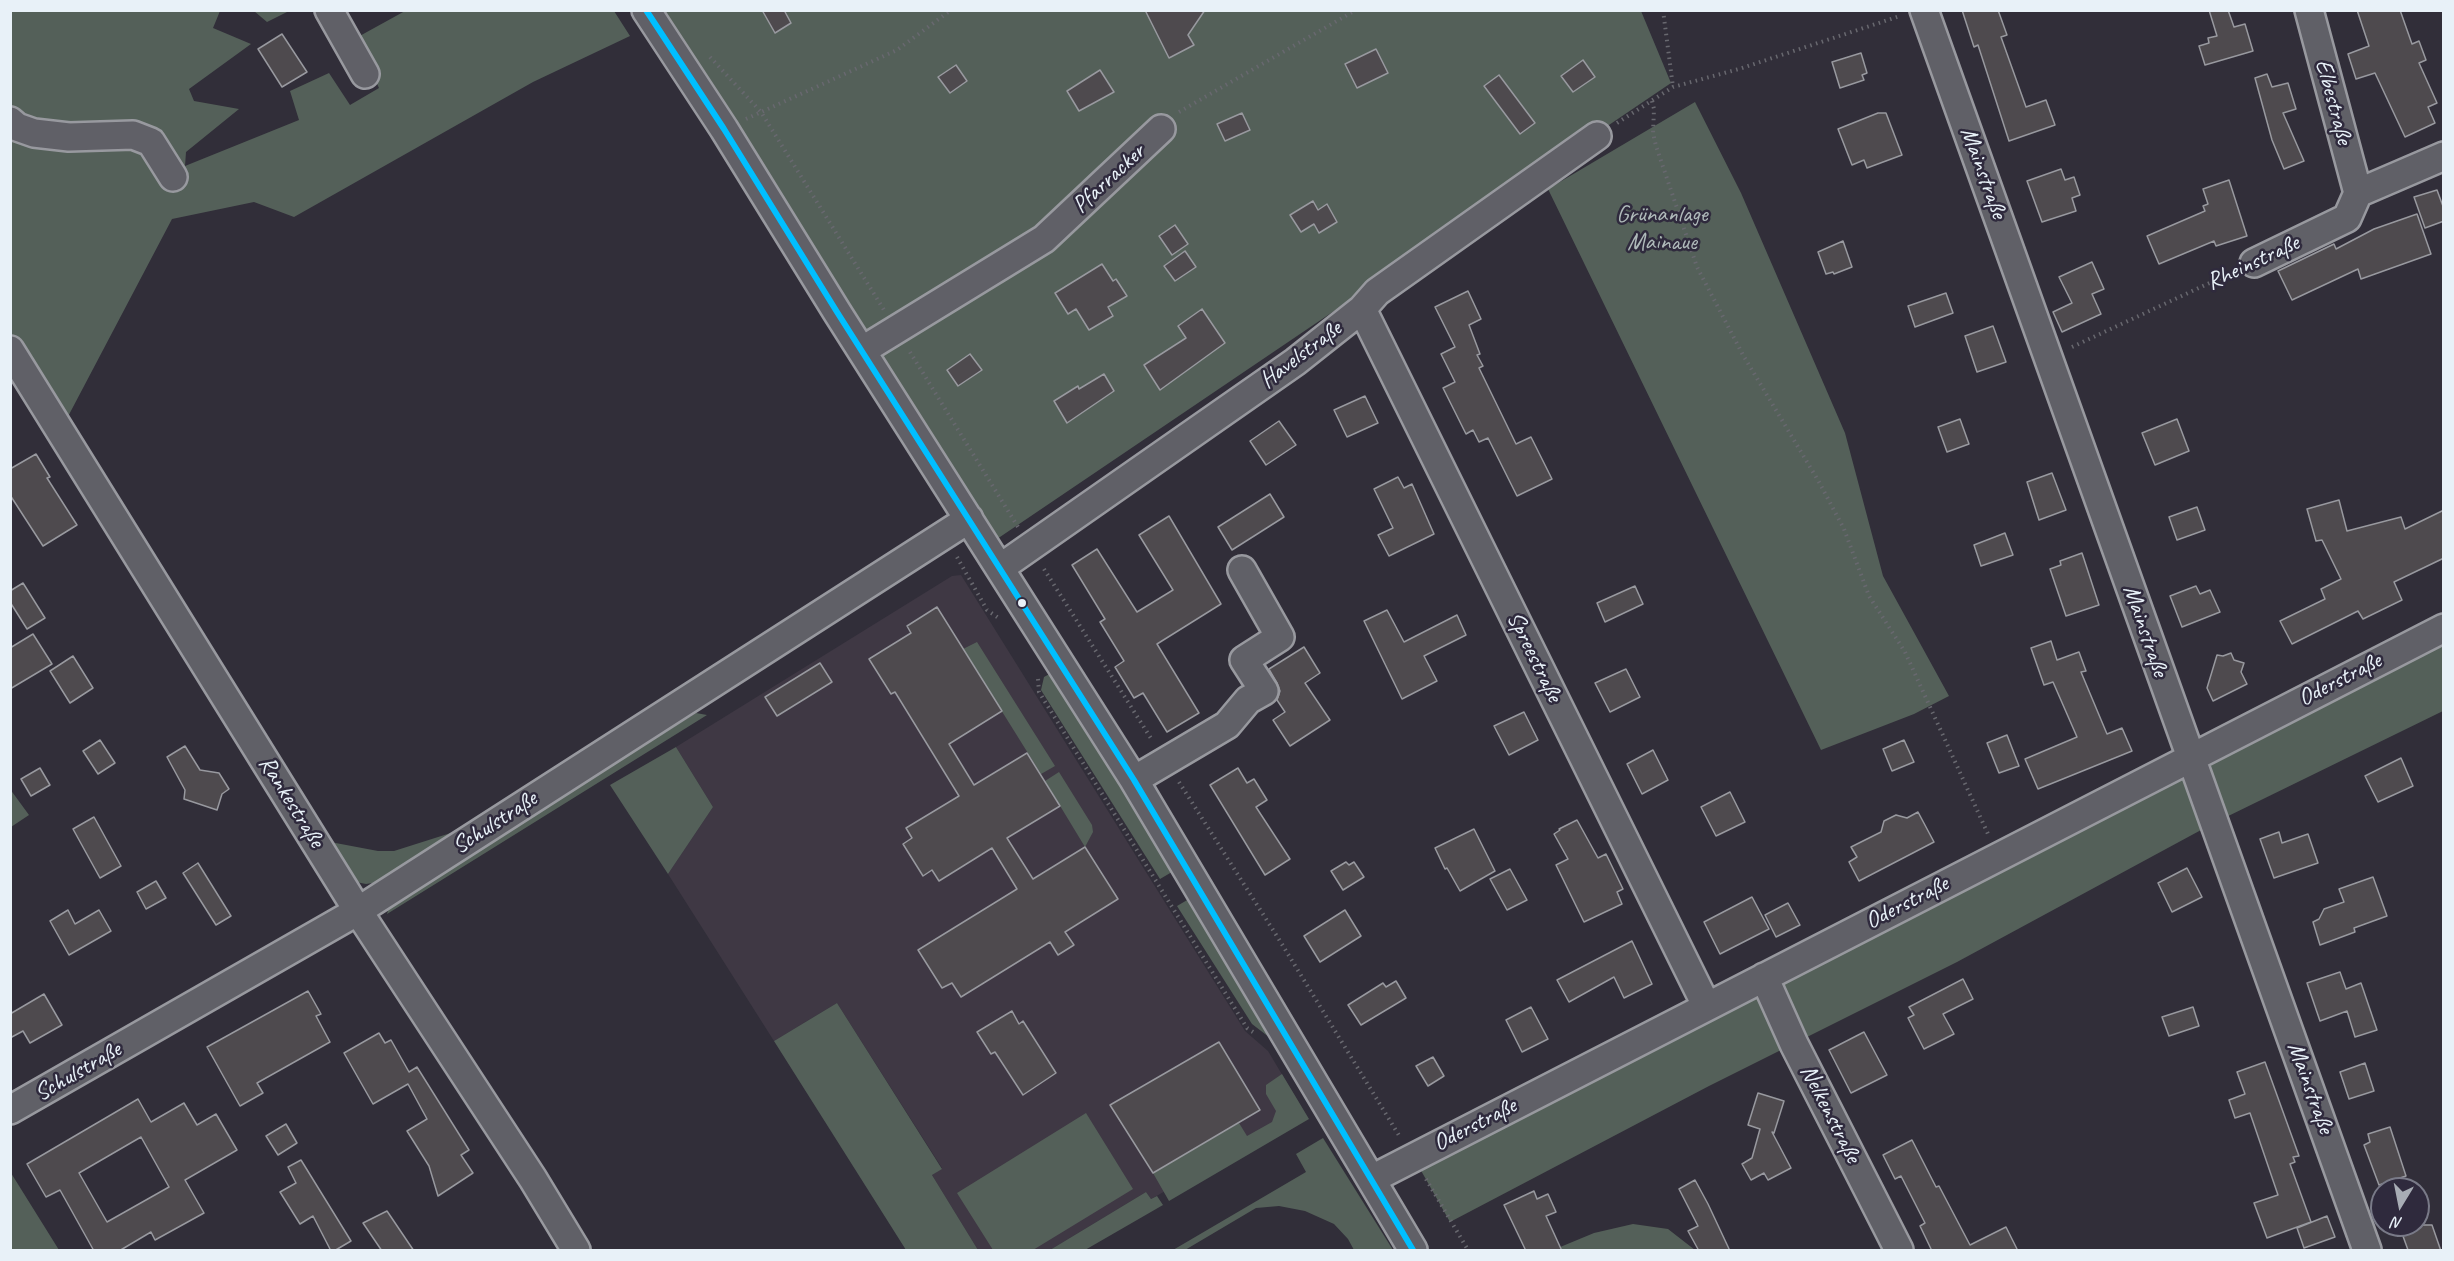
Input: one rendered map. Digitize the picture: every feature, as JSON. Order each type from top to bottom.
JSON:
[{"type":"street","points":[[329,10],[365,74]]},
{"type":"street","points":[[646,10],[724,129],[1134,780],[1413,1251]]},
{"type":"street","name":"Elbestraße","points":[[2308,10],[2358,193]]},
{"type":"street","name":"Mainstraße","points":[[1917,12],[2049,358],[2367,1251]]},
{"type":"street","points":[[10,122],[34,133],[69,137],[133,135],[151,142],[173,177]]},
{"type":"street","name":"Pfarracker","points":[[863,350],[1044,239],[1161,129]]},
{"type":"street","name":"Havelstraße","points":[[1000,568],[1295,362],[1362,309],[1377,292],[1597,136]]},
{"type":"street","points":[[2358,193],[2444,156]]},
{"type":"street","name":"Rheinstraße","points":[[2254,263],[2347,218],[2358,193]]},
{"type":"street","name":"Spreestraße","points":[[1362,309],[1706,1005]]},
{"type":"street","name":"Rankestraße","points":[[10,351],[358,911],[533,1179],[576,1251]]},
{"type":"street","name":"Schulstraße","points":[[10,1110],[358,911],[969,519]]},
{"type":"street","points":[[1134,780],[1227,725],[1248,700],[1264,690],[1244,660],[1280,637],[1242,570]]},
{"type":"street","name":"Oderstraße","points":[[1372,1179],[1706,1005],[2444,628]]},
{"type":"street","name":"Nelkenstraße","points":[[1764,977],[1899,1251]]},
{"type":"path","points":[[724,129],[897,50],[951,10]]},
{"type":"path","name":"Pfarracker","points":[[1161,129],[1174,114],[1356,10]]},
{"type":"path","points":[[1663,10],[1673,87]]},
{"type":"path","points":[[1597,136],[1673,87],[1739,69],[1917,12]]},
{"type":"path","points":[[707,54],[761,112],[1030,547],[1280,940],[1468,1251]]},
{"type":"path","points":[[1652,101],[1653,133],[1656,146],[1697,267],[1743,355],[1819,482],[1844,529],[1869,596],[1905,652],[1998,856]]},
{"type":"path","name":"Rheinstraße","points":[[2049,358],[2254,263]]},
{"type":"shaded area","points":[[961,575],[1245,1031],[1268,1051],[1305,1113],[1151,1199],[1146,1192],[1050,1250],[978,1250],[932,1175],[942,1168],[837,1003],[774,1041],[668,874],[713,807],[676,747],[952,576]]},
{"type":"green space","points":[[11,11],[220,11],[213,28],[251,44],[189,89],[194,101],[239,109],[186,152],[185,166],[299,120],[290,91],[329,73],[350,105],[379,88],[356,38],[405,11],[614,11],[630,36],[533,82],[294,217],[254,202],[172,219],[63,426],[11,340]]},
{"type":"green space","points":[[254,11],[289,11],[267,22]]},
{"type":"green space","points":[[661,11],[1641,11],[1671,83],[997,539]]},
{"type":"green space","name":"Grünanlage Mainaue","points":[[1695,102],[1741,193],[1845,433],[1883,576],[1949,696],[1914,714],[1821,750],[1548,189]]},
{"type":"green space","points":[[2443,640],[2443,711],[2214,823],[1957,962],[1709,1086],[1450,1222],[1419,1167]]},
{"type":"green space","points":[[977,642],[1055,766],[1041,774],[963,649]]},
{"type":"green space","points":[[1053,672],[1177,869],[1160,879],[1041,690],[1044,677]]},
{"type":"green space","points":[[696,713],[707,715],[387,914],[390,904]]},
{"type":"green space","points":[[676,747],[713,807],[668,874],[610,785]]},
{"type":"green space","points":[[1059,772],[1092,825],[1093,832],[1085,847],[1045,781]]},
{"type":"green space","points":[[10,789],[29,815],[11,827],[10,827]]},
{"type":"green space","points":[[457,831],[379,882],[366,884],[351,881],[325,841],[378,851],[394,851]]},
{"type":"green space","points":[[1194,896],[1278,1044],[1252,1024],[1177,906]]},
{"type":"green space","points":[[837,1003],[942,1169],[932,1175],[978,1250],[906,1250],[774,1041]]},
{"type":"green space","points":[[1282,1074],[1309,1119],[1169,1201],[1153,1173],[1239,1123],[1247,1136],[1272,1122],[1276,1111],[1266,1094],[1266,1085]]},
{"type":"green space","points":[[1086,1113],[1133,1189],[1033,1250],[993,1250],[957,1193]]},
{"type":"green space","points":[[1323,1138],[1393,1250],[1354,1250],[1348,1239],[1334,1224],[1305,1211],[1279,1206],[1256,1208],[1185,1250],[1173,1250],[1306,1172],[1296,1154]]},
{"type":"green space","points":[[11,1173],[59,1250],[11,1250]]},
{"type":"green space","points":[[1146,1192],[1151,1199],[1157,1196],[1163,1205],[1085,1250],[1050,1250]]},
{"type":"green space","points":[[1633,1224],[1668,1229],[1695,1250],[1553,1250],[1594,1233]]},
{"type":"building","points":[[762,10],[784,10],[791,23],[775,33]]},
{"type":"building","points":[[1145,10],[1205,10],[1188,35],[1194,45],[1169,58]]},
{"type":"building","points":[[1962,10],[1998,10],[2007,35],[2001,37],[2026,107],[2046,100],[2055,125],[2009,141],[1978,45],[1974,47]]},
{"type":"building","points":[[2209,10],[2228,10],[2234,27],[2245,24],[2253,51],[2205,65],[2199,46],[2209,43],[2208,38],[2217,36]]},
{"type":"building","points":[[2357,10],[2400,10],[2412,44],[2419,41],[2426,60],[2419,63],[2437,103],[2428,107],[2435,123],[2405,137],[2375,73],[2356,79],[2348,54],[2369,46]]},
{"type":"building","points":[[282,34],[307,72],[282,87],[258,49]]},
{"type":"building","points":[[1376,49],[1388,73],[1357,88],[1345,64]]},
{"type":"building","points":[[1861,53],[1867,73],[1862,75],[1864,80],[1840,88],[1832,62]]},
{"type":"building","points":[[1583,60],[1595,77],[1573,92],[1561,76]]},
{"type":"building","points":[[956,65],[967,81],[950,93],[938,77]]},
{"type":"building","points":[[1100,70],[1114,92],[1079,111],[1067,91]]},
{"type":"building","points":[[2267,74],[2272,87],[2288,83],[2296,109],[2283,113],[2304,161],[2284,169],[2272,140],[2255,78]]},
{"type":"building","points":[[1499,75],[1535,123],[1520,134],[1484,86]]},
{"type":"building","points":[[1242,113],[1250,130],[1225,141],[1217,124]]},
{"type":"building","points":[[1878,113],[1886,113],[1902,155],[1867,168],[1864,160],[1852,165],[1838,129]]},
{"type":"building","points":[[2061,169],[2065,180],[2074,177],[2080,195],[2072,198],[2076,211],[2042,222],[2027,181]]},
{"type":"building","points":[[2229,180],[2247,236],[2216,246],[2214,241],[2159,264],[2147,236],[2205,211],[2203,206],[2208,204],[2203,189]]},
{"type":"building","points":[[2437,190],[2444,209],[2444,221],[2425,228],[2414,197]]},
{"type":"building","points":[[1313,201],[1318,210],[1327,204],[1337,222],[1319,233],[1314,224],[1301,232],[1290,215]]},
{"type":"building","points":[[2417,214],[2431,254],[2361,279],[2358,269],[2292,300],[2278,271],[2334,244],[2336,249],[2374,229]]},
{"type":"building","points":[[1175,225],[1188,244],[1172,255],[1159,236]]},
{"type":"building","points":[[1843,241],[1852,267],[1834,274],[1833,272],[1826,274],[1818,252]]},
{"type":"building","points":[[1185,251],[1196,267],[1175,281],[1164,266]]},
{"type":"building","points":[[2092,262],[2104,289],[2092,294],[2101,314],[2062,332],[2053,312],[2072,303],[2059,277]]},
{"type":"building","points":[[1102,264],[1127,296],[1108,307],[1113,316],[1089,330],[1076,309],[1068,314],[1055,293]]},
{"type":"building","points":[[1468,291],[1481,319],[1469,325],[1480,354],[1477,355],[1483,366],[1479,368],[1516,444],[1531,437],[1552,479],[1517,496],[1488,438],[1479,442],[1473,430],[1466,434],[1443,388],[1455,382],[1441,354],[1455,347],[1435,307]]},
{"type":"building","points":[[1946,293],[1953,313],[1915,327],[1908,306]]},
{"type":"building","points":[[1202,309],[1225,343],[1160,390],[1144,365],[1186,338],[1178,326]]},
{"type":"building","points":[[1993,326],[2006,362],[1977,372],[1965,336]]},
{"type":"building","points":[[970,354],[982,370],[958,386],[947,370]]},
{"type":"building","points":[[1104,374],[1114,391],[1067,423],[1054,401]]},
{"type":"building","points":[[1365,396],[1378,423],[1347,437],[1334,410]]},
{"type":"building","points":[[1960,419],[1969,444],[1947,452],[1938,427]]},
{"type":"building","points":[[2177,419],[2189,451],[2155,465],[2142,433]]},
{"type":"building","points":[[1279,421],[1296,445],[1266,465],[1250,441]]},
{"type":"building","points":[[36,454],[50,477],[47,478],[77,525],[43,546],[10,495],[10,469]]},
{"type":"building","points":[[2052,473],[2066,510],[2039,520],[2027,482]]},
{"type":"building","points":[[1398,477],[1404,488],[1412,484],[1434,534],[1389,556],[1378,535],[1393,528],[1374,489]]},
{"type":"building","points":[[1270,494],[1284,517],[1232,550],[1218,527]]},
{"type":"building","points":[[2339,500],[2347,531],[2401,517],[2405,529],[2444,510],[2444,558],[2394,582],[2402,600],[2363,619],[2358,611],[2292,644],[2280,621],[2325,599],[2321,589],[2341,579],[2322,540],[2316,541],[2307,509]]},
{"type":"building","points":[[2197,507],[2205,530],[2177,540],[2169,517]]},
{"type":"building","points":[[1169,516],[1221,604],[1157,644],[1199,713],[1167,732],[1143,693],[1134,698],[1115,667],[1124,661],[1100,622],[1105,619],[1072,565],[1097,549],[1137,612],[1173,590],[1139,535]]},
{"type":"building","points":[[2005,533],[2013,555],[1981,566],[1974,545]]},
{"type":"building","points":[[2082,553],[2099,605],[2066,616],[2050,569],[2061,565],[2060,561]]},
{"type":"building","points":[[23,583],[45,618],[27,629],[10,602],[10,591]]},
{"type":"building","points":[[1635,586],[1643,604],[1605,622],[1597,603]]},
{"type":"building","points":[[2196,586],[2200,594],[2210,590],[2220,612],[2182,627],[2170,596]]},
{"type":"building","points":[[937,607],[1002,711],[949,744],[974,785],[1027,753],[1060,806],[1007,838],[1033,879],[1085,847],[1118,899],[1065,932],[1074,945],[1058,955],[1050,942],[961,997],[952,983],[942,988],[918,950],[1017,889],[992,848],[939,881],[932,870],[923,876],[903,844],[912,838],[906,828],[959,796],[895,692],[891,694],[869,659],[911,633],[907,626]]},
{"type":"building","points":[[1387,610],[1404,642],[1457,615],[1466,635],[1424,656],[1437,681],[1402,699],[1364,621]]},
{"type":"building","points":[[33,634],[52,664],[10,689],[10,648]]},
{"type":"building","points":[[2051,641],[2057,660],[2079,652],[2086,671],[2081,672],[2107,734],[2122,728],[2132,751],[2038,789],[2025,759],[2077,737],[2053,682],[2044,685],[2031,648]]},
{"type":"building","points":[[1304,647],[1320,673],[1305,683],[1330,720],[1290,746],[1273,720],[1285,712],[1277,700],[1280,691],[1269,669]]},
{"type":"building","points":[[2231,653],[2234,660],[2244,663],[2241,672],[2247,684],[2213,701],[2207,688],[2217,655],[2223,656]]},
{"type":"building","points":[[73,656],[93,688],[70,703],[50,671]]},
{"type":"building","points":[[820,663],[832,682],[777,716],[765,697]]},
{"type":"building","points":[[1626,669],[1640,697],[1610,712],[1595,683]]},
{"type":"building","points":[[1524,712],[1538,740],[1509,755],[1494,726]]},
{"type":"building","points":[[2007,735],[2019,766],[1999,773],[1987,743]]},
{"type":"building","points":[[100,740],[115,763],[98,774],[83,751]]},
{"type":"building","points":[[1904,740],[1914,762],[1892,771],[1883,749]]},
{"type":"building","points":[[185,746],[200,770],[219,773],[229,789],[222,794],[217,810],[184,799],[185,790],[167,757]]},
{"type":"building","points":[[1653,750],[1668,780],[1642,794],[1627,764]]},
{"type":"building","points":[[2401,758],[2413,786],[2378,802],[2365,776]]},
{"type":"building","points":[[40,768],[50,785],[31,796],[21,779]]},
{"type":"building","points":[[1238,768],[1247,783],[1254,779],[1267,800],[1256,807],[1290,859],[1265,875],[1210,785]]},
{"type":"building","points":[[1730,792],[1745,822],[1716,836],[1701,807]]},
{"type":"building","points":[[1918,812],[1934,842],[1859,881],[1849,862],[1857,857],[1851,847],[1881,832],[1884,821],[1896,815],[1907,818]]},
{"type":"building","points":[[94,817],[121,866],[100,878],[73,829]]},
{"type":"building","points":[[1577,820],[1598,858],[1606,854],[1623,889],[1617,892],[1622,904],[1584,922],[1556,865],[1568,859],[1554,834]]},
{"type":"building","points":[[1474,829],[1495,871],[1460,891],[1447,868],[1445,869],[1435,848]]},
{"type":"building","points":[[2279,832],[2282,843],[2308,834],[2318,863],[2274,878],[2260,839]]},
{"type":"building","points":[[1346,862],[1349,865],[1354,862],[1364,877],[1343,890],[1331,871]]},
{"type":"building","points":[[198,863],[231,916],[216,925],[183,873]]},
{"type":"building","points":[[2187,868],[2202,897],[2172,912],[2158,883]]},
{"type":"building","points":[[1510,869],[1527,900],[1507,910],[1490,879]]},
{"type":"building","points":[[2373,877],[2387,916],[2354,928],[2355,932],[2320,945],[2313,922],[2319,919],[2324,909],[2344,902],[2339,889]]},
{"type":"building","points":[[156,881],[166,898],[146,909],[137,892]]},
{"type":"building","points":[[1752,897],[1769,929],[1720,954],[1704,922]]},
{"type":"building","points":[[1788,903],[1800,925],[1776,937],[1765,915]]},
{"type":"building","points":[[68,910],[75,924],[99,910],[111,931],[69,955],[50,921]]},
{"type":"building","points":[[1345,910],[1361,936],[1320,962],[1304,936]]},
{"type":"building","points":[[1632,941],[1652,984],[1624,998],[1614,977],[1569,1002],[1557,980]]},
{"type":"building","points":[[2340,972],[2346,989],[2361,983],[2377,1030],[2355,1037],[2347,1011],[2320,1021],[2307,983]]},
{"type":"building","points":[[1963,979],[1973,999],[1943,1014],[1954,1034],[1924,1049],[1908,1018],[1914,1015],[1909,1007]]},
{"type":"building","points":[[1396,981],[1406,998],[1361,1025],[1348,1005],[1383,983],[1386,987]]},
{"type":"building","points":[[308,991],[321,1014],[316,1016],[330,1042],[257,1083],[263,1093],[240,1106],[207,1047]]},
{"type":"building","points":[[44,994],[62,1025],[30,1043],[23,1031],[10,1038],[10,1014]]},
{"type":"building","points":[[1531,1007],[1548,1039],[1522,1052],[1506,1020]]},
{"type":"building","points":[[2193,1007],[2199,1026],[2169,1036],[2162,1017]]},
{"type":"building","points":[[1012,1011],[1019,1024],[1023,1021],[1056,1073],[1023,1095],[995,1052],[991,1054],[977,1032]]},
{"type":"building","points":[[1864,1032],[1887,1075],[1851,1093],[1829,1050]]},
{"type":"building","points":[[379,1033],[385,1043],[391,1040],[409,1072],[417,1067],[469,1150],[461,1155],[473,1173],[438,1196],[429,1166],[407,1131],[427,1119],[408,1084],[373,1104],[344,1053]]},
{"type":"building","points":[[1219,1042],[1260,1110],[1153,1173],[1110,1105]]},
{"type":"building","points":[[1433,1057],[1444,1076],[1428,1086],[1416,1066]]},
{"type":"building","points":[[2265,1062],[2299,1156],[2293,1157],[2295,1162],[2290,1164],[2311,1222],[2267,1238],[2254,1203],[2278,1195],[2250,1113],[2235,1118],[2229,1100],[2245,1094],[2237,1072]]},
{"type":"building","points":[[2365,1063],[2374,1091],[2349,1099],[2340,1072]]},
{"type":"building","points":[[1758,1093],[1784,1101],[1774,1133],[1772,1132],[1791,1168],[1768,1180],[1764,1173],[1751,1180],[1742,1164],[1752,1158],[1760,1129],[1748,1125]]},
{"type":"building","points":[[138,1099],[151,1122],[184,1103],[197,1125],[216,1114],[237,1150],[185,1180],[204,1213],[155,1240],[151,1232],[119,1251],[94,1251],[60,1190],[46,1197],[27,1164]],"holes":[[[141,1137],[169,1187],[107,1222],[79,1173]]]},
{"type":"building","points":[[286,1124],[297,1143],[278,1155],[266,1136]]},
{"type":"building","points":[[2390,1127],[2406,1176],[2376,1177],[2364,1145],[2370,1142],[2368,1134]]},
{"type":"building","points":[[1912,1140],[1970,1245],[2006,1227],[2018,1251],[1932,1251],[1920,1226],[1925,1223],[1901,1176],[1895,1179],[1883,1155]]},
{"type":"building","points":[[301,1160],[351,1241],[334,1251],[331,1251],[313,1216],[300,1224],[280,1192],[296,1183],[288,1167]]},
{"type":"building","points":[[1695,1180],[1730,1251],[1699,1251],[1688,1231],[1698,1226],[1679,1189]]},
{"type":"building","points":[[1534,1191],[1537,1199],[1548,1194],[1556,1212],[1546,1216],[1562,1251],[1526,1251],[1504,1205]]},
{"type":"building","points":[[387,1211],[414,1251],[382,1251],[363,1223]]},
{"type":"building","points":[[2327,1216],[2335,1237],[2304,1248],[2297,1228]]},
{"type":"building","points":[[2430,1225],[2432,1225],[2441,1251],[2408,1250],[2403,1237],[2430,1237]]},
{"type":"transit line","points":[[646,10],[724,129],[837,312],[1134,780],[1413,1250]]}]
